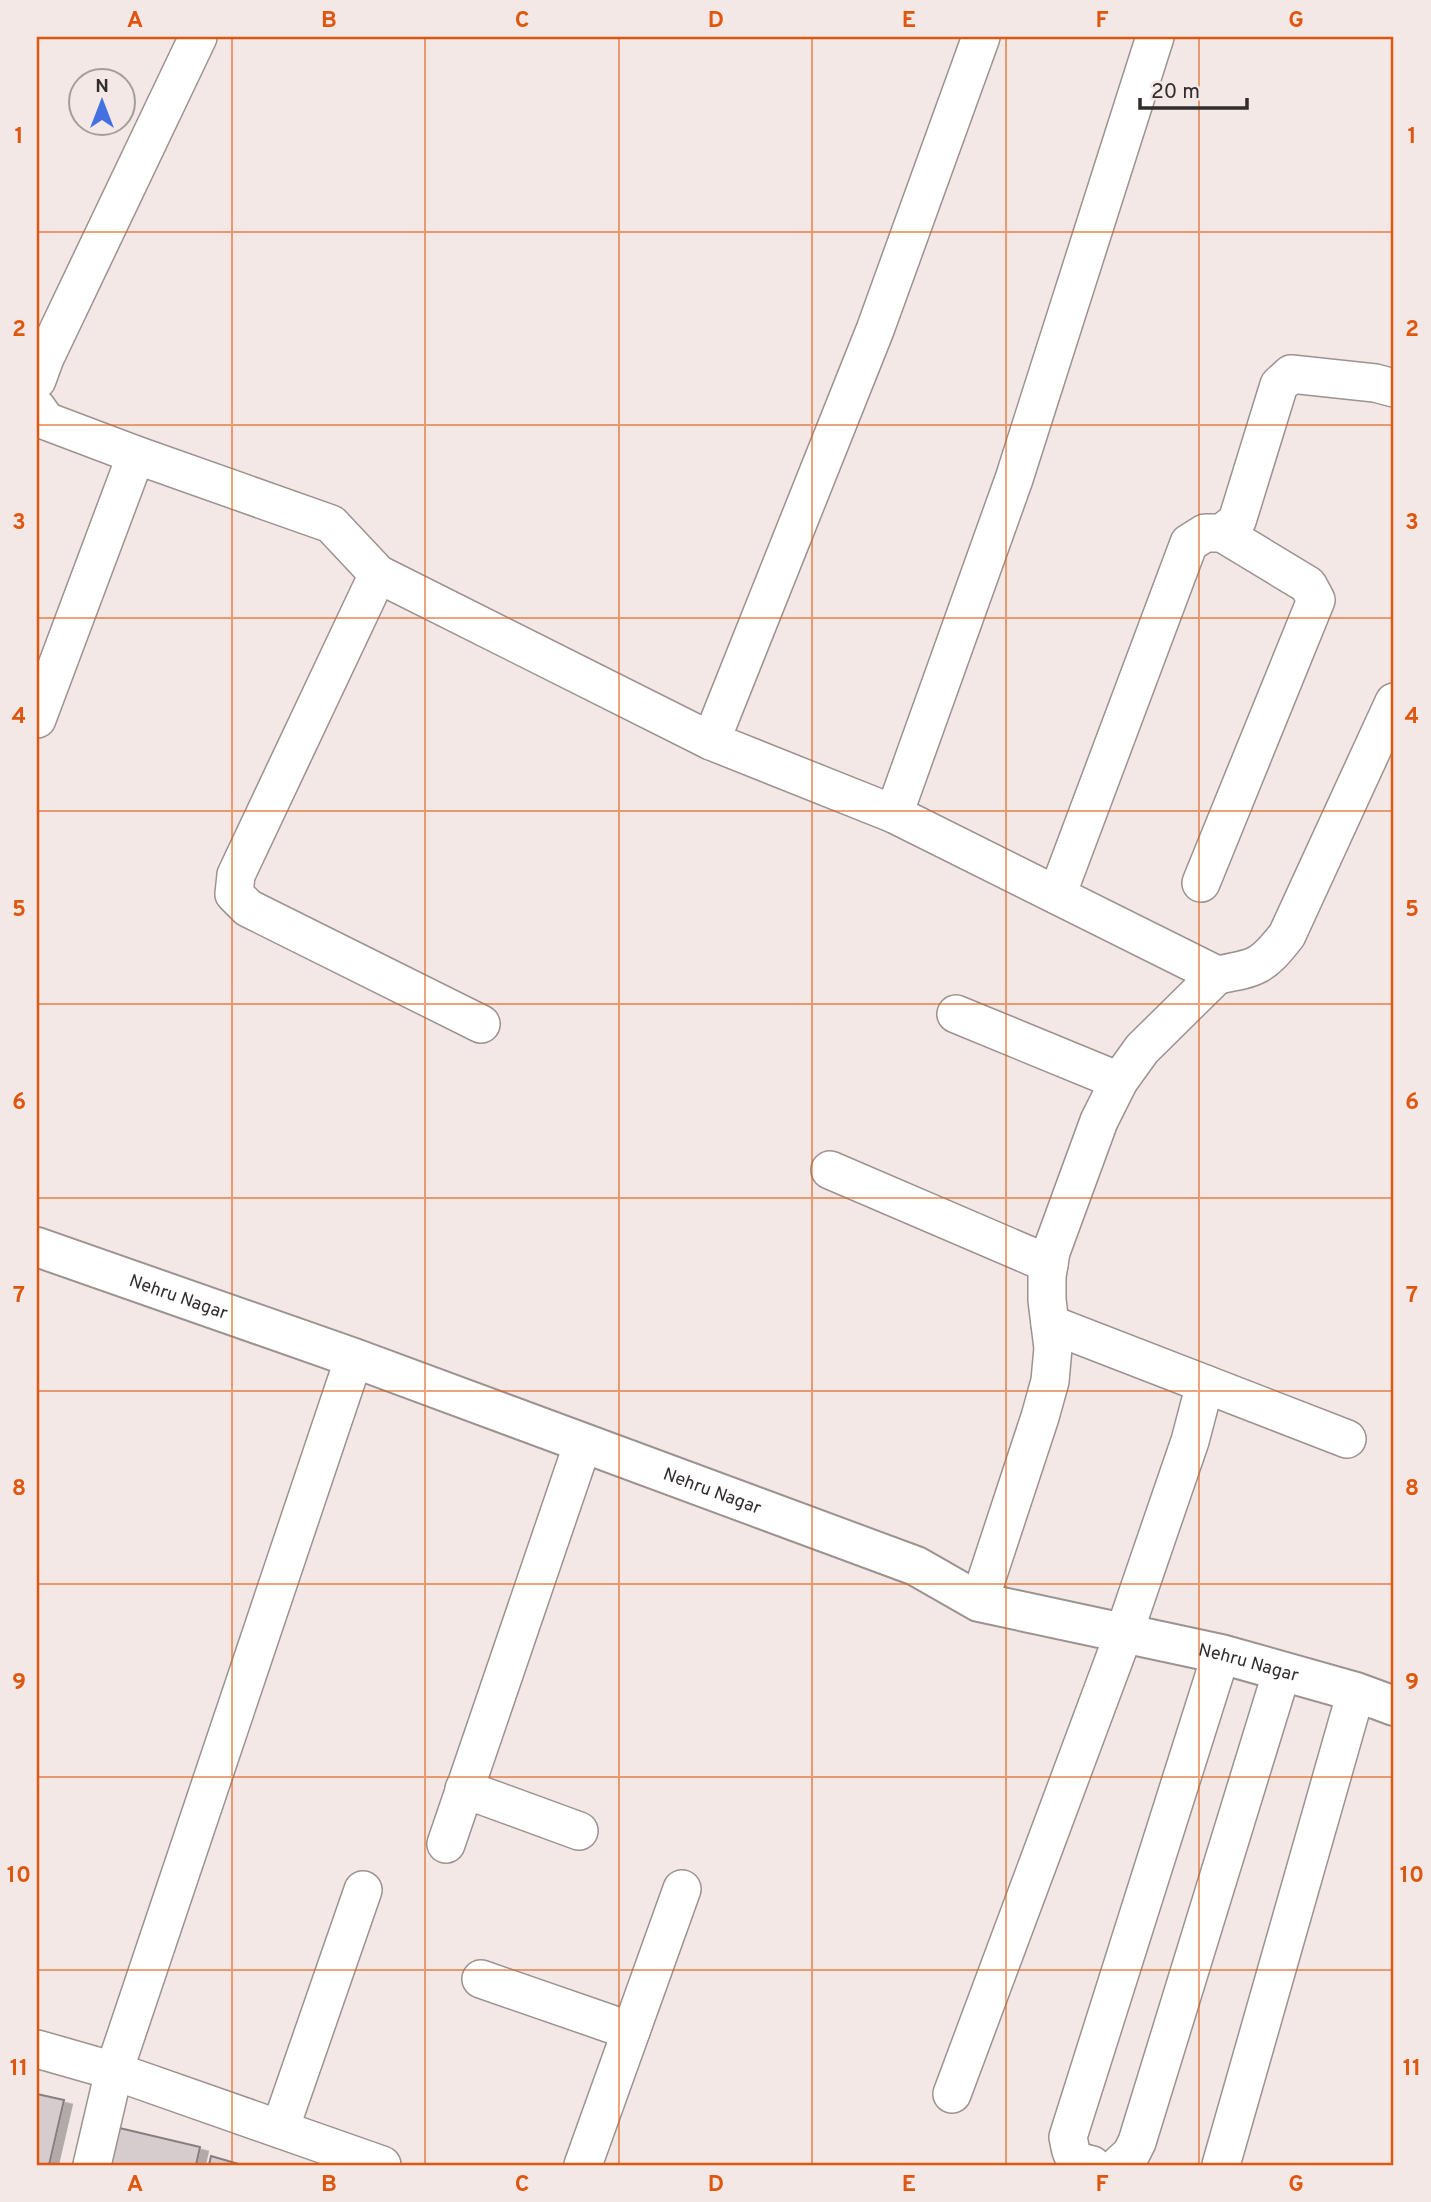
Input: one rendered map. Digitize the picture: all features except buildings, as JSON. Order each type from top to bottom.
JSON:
[{"type":"street","points":[[37,380],[45,358],[198,37]]},
{"type":"street","points":[[711,741],[875,330],[981,37]]},
{"type":"street","points":[[894,814],[1014,479],[1155,37]]},
{"type":"street","points":[[1222,533],[1237,521],[1279,385],[1291,374],[1375,383],[1394,388]]},
{"type":"street","points":[[37,408],[46,421],[331,524],[378,574],[711,741],[894,814],[1217,975]]},
{"type":"street","points":[[37,719],[136,455]]},
{"type":"street","points":[[1057,895],[1189,543],[1205,533],[1222,533],[1308,585],[1316,600],[1201,883]]},
{"type":"street","points":[[378,574],[236,875],[234,894],[248,908],[481,1024]]},
{"type":"street","points":[[979,1602],[1044,1405],[1053,1348],[1047,1300],[1049,1264],[1098,1121],[1119,1082],[1142,1049],[1217,975],[1257,966],[1270,957],[1287,935],[1394,702]]},
{"type":"street","points":[[956,1014],[1119,1082]]},
{"type":"street","points":[[830,1170],[1049,1264]]},
{"type":"street","name":"Nehru Nagar","points":[[37,1247],[354,1358],[916,1566],[979,1602],[1221,1654],[1356,1692],[1394,1706]]},
{"type":"street","points":[[1050,1324],[1347,1439]]},
{"type":"street","points":[[92,2165],[114,2071],[354,1358]]},
{"type":"street","points":[[952,2094],[1124,1633],[1187,1449],[1205,1384]]},
{"type":"street","points":[[446,1844],[583,1443]]},
{"type":"street","points":[[1093,2165],[1076,2161],[1071,2154],[1068,2137],[1221,1654]]},
{"type":"street","points":[[1119,2165],[1131,2154],[1137,2142],[1282,1671]]},
{"type":"street","points":[[1220,2165],[1356,1692]]},
{"type":"street","points":[[464,1789],[579,1831]]},
{"type":"street","points":[[280,2129],[363,1889]]},
{"type":"street","points":[[583,2165],[682,1889]]},
{"type":"street","points":[[481,1979],[631,2031]]},
{"type":"street","points":[[37,2049],[114,2071],[382,2165]]}]
